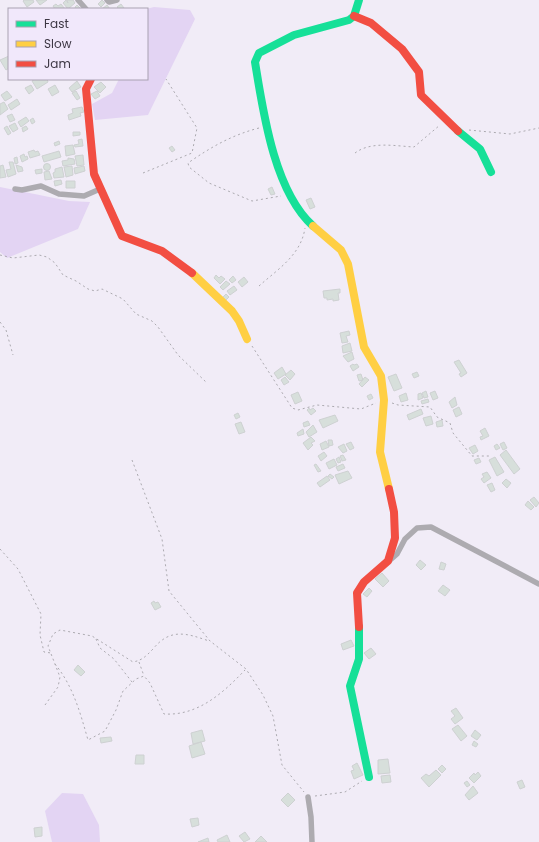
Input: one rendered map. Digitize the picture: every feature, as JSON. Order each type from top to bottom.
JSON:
[{"type":"street","points":[[78,0],[85,8]]},
{"type":"street","points":[[107,0],[109,2],[117,0]]},
{"type":"street","points":[[359,0],[354,16],[337,24],[294,35],[259,53],[255,62],[266,127],[289,195],[307,220],[340,250],[348,264],[364,347],[381,376],[384,400],[380,452],[394,512],[395,532],[395,538],[388,561]]},
{"type":"street","points":[[354,16],[371,23],[402,49],[419,72],[421,95],[445,119],[480,149],[491,172]]},
{"type":"street","points":[[90,80],[86,89],[94,174],[100,189],[107,198],[122,236],[128,240],[161,250],[174,258],[224,302],[238,320],[247,339]]},
{"type":"street","points":[[15,189],[22,190],[41,186],[59,194],[84,196],[100,189]]},
{"type":"street","points":[[370,777],[350,686],[359,659],[360,636],[357,593],[364,582],[397,554],[405,539],[417,528],[430,527],[539,584]]},
{"type":"street","points":[[308,797],[311,817],[312,842]]},
{"type":"path","points":[[142,173],[192,153],[197,128],[166,79]]},
{"type":"path","points":[[355,153],[362,148],[382,145],[414,147],[434,131],[445,119]]},
{"type":"path","points":[[266,127],[240,133],[215,144],[188,163],[189,167],[209,183],[252,201],[289,195]]},
{"type":"path","points":[[468,130],[510,134],[539,128]]},
{"type":"path","points":[[258,286],[294,255],[304,237],[307,220]]},
{"type":"path","points":[[0,255],[13,258],[39,256],[47,257],[55,263],[63,275],[88,289],[95,291],[102,289],[123,299],[136,314],[152,321],[178,355],[207,383]]},
{"type":"path","points":[[0,322],[6,330],[12,355]]},
{"type":"path","points":[[247,339],[292,408],[298,410],[317,405],[361,409],[384,400],[398,405],[430,407],[437,417],[450,423],[453,434],[472,456],[490,456]]},
{"type":"path","points":[[132,460],[162,539],[169,591],[210,641],[246,669],[263,695],[273,716],[282,765],[308,797],[345,792],[370,777]]},
{"type":"path","points":[[0,549],[18,569],[41,614],[40,636],[44,652],[51,653]]},
{"type":"path","points":[[45,705],[58,687],[60,677],[48,646],[52,634],[60,630],[92,636],[133,662],[143,660],[160,640],[173,634],[189,634],[210,641]]},
{"type":"path","points":[[96,638],[100,648],[114,659],[132,682]]},
{"type":"path","points":[[139,661],[144,676],[150,683],[164,714],[175,715],[193,710],[207,703],[223,692],[246,669]]},
{"type":"path","points":[[55,664],[65,676],[76,698],[88,740],[105,731],[116,710],[123,691],[132,682],[144,676]]},
{"type":"shaded area","points":[[154,7],[190,10],[195,19],[148,115],[95,120],[92,104],[112,93],[118,80],[148,80],[148,8]]},
{"type":"shaded area","points":[[0,187],[69,201],[90,202],[78,229],[7,258],[0,252]]},
{"type":"shaded area","points":[[62,793],[83,794],[99,825],[100,842],[52,842],[45,811]]},
{"type":"building","points":[[33,0],[34,2],[27,7],[23,1]]},
{"type":"building","points":[[36,0],[47,0],[40,5]]},
{"type":"building","points":[[66,0],[68,3],[67,0],[73,0],[75,3],[67,8],[63,3]]},
{"type":"building","points":[[102,0],[105,3],[101,7],[98,4]]},
{"type":"building","points":[[56,4],[58,6],[61,4],[64,8],[54,8],[53,6]]},
{"type":"building","points":[[121,4],[124,8],[118,8],[117,7]]},
{"type":"building","points":[[8,56],[8,69],[6,70],[0,60]]},
{"type":"building","points":[[47,80],[48,82],[37,89],[32,81]]},
{"type":"building","points":[[77,81],[81,87],[72,92],[69,88]]},
{"type":"building","points":[[101,82],[106,87],[100,93],[94,87]]},
{"type":"building","points":[[31,85],[34,90],[29,94],[25,88]]},
{"type":"building","points":[[55,85],[59,92],[52,96],[48,89]]},
{"type":"building","points":[[7,91],[12,97],[5,101],[1,95]]},
{"type":"building","points":[[76,91],[80,98],[77,100],[72,93]]},
{"type":"building","points":[[97,91],[100,96],[95,99],[91,94]]},
{"type":"building","points":[[17,99],[20,104],[11,110],[8,105]]},
{"type":"building","points":[[4,102],[8,109],[0,115],[0,104]]},
{"type":"building","points":[[82,107],[84,112],[80,113],[81,116],[69,120],[68,115],[73,113],[72,109]]},
{"type":"building","points":[[12,114],[15,120],[10,122],[7,116]]},
{"type":"building","points":[[26,117],[29,121],[21,127],[18,122]]},
{"type":"building","points":[[33,118],[35,122],[32,124],[30,120]]},
{"type":"building","points":[[15,123],[18,129],[13,132],[9,126]]},
{"type":"building","points":[[7,126],[11,133],[8,135],[4,128]]},
{"type":"building","points":[[26,126],[28,129],[23,132],[22,128]]},
{"type":"building","points":[[73,132],[80,132],[80,135],[73,136]]},
{"type":"building","points":[[82,139],[83,146],[75,147],[74,145],[79,144],[78,140]]},
{"type":"building","points":[[59,141],[60,144],[55,146],[54,143]]},
{"type":"building","points":[[73,145],[75,154],[66,156],[65,146]]},
{"type":"building","points":[[172,146],[175,150],[172,152],[169,148]]},
{"type":"building","points":[[34,150],[35,152],[38,151],[40,155],[30,158],[28,152]]},
{"type":"building","points":[[59,151],[61,157],[44,162],[42,156]]},
{"type":"building","points":[[24,154],[28,159],[22,162],[20,156]]},
{"type":"building","points":[[83,155],[84,165],[77,166],[75,156]]},
{"type":"building","points":[[17,157],[18,163],[15,164],[14,158]]},
{"type":"building","points":[[68,158],[74,159],[75,164],[63,166],[62,161],[68,160]]},
{"type":"building","points":[[9,162],[13,162],[16,174],[8,177],[6,170],[11,169]]},
{"type":"building","points":[[47,163],[50,164],[50,170],[47,171],[44,170],[43,167],[44,164]]},
{"type":"building","points":[[3,165],[6,177],[0,178],[0,166]]},
{"type":"building","points":[[16,165],[22,167],[23,171],[18,172]]},
{"type":"building","points":[[72,166],[73,175],[66,177],[64,167]]},
{"type":"building","points":[[84,166],[85,171],[75,174],[74,168]]},
{"type":"building","points":[[62,167],[64,177],[54,178],[53,173],[55,172],[55,169]]},
{"type":"building","points":[[42,169],[42,173],[36,174],[35,170]]},
{"type":"building","points":[[49,171],[52,179],[45,180],[44,172]]},
{"type":"building","points":[[61,180],[62,184],[55,186],[54,181]]},
{"type":"building","points":[[66,181],[75,181],[75,188],[66,188]]},
{"type":"building","points":[[272,187],[275,194],[271,195],[268,189]]},
{"type":"building","points":[[311,198],[315,207],[310,209],[306,200]]},
{"type":"building","points":[[216,275],[219,278],[221,276],[225,279],[220,284],[214,278]]},
{"type":"building","points":[[233,276],[236,280],[232,283],[229,280]]},
{"type":"building","points":[[244,277],[248,282],[242,287],[238,282]]},
{"type":"building","points":[[226,281],[230,284],[223,290],[220,287]]},
{"type":"building","points":[[234,286],[237,290],[230,295],[227,291]]},
{"type":"building","points":[[340,289],[340,293],[338,293],[339,300],[333,301],[333,299],[327,300],[327,298],[324,298],[323,291]]},
{"type":"building","points":[[226,294],[229,297],[225,301],[222,298]]},
{"type":"building","points":[[349,331],[350,335],[346,336],[348,342],[342,343],[340,333]]},
{"type":"building","points":[[350,343],[352,351],[343,353],[342,346]]},
{"type":"building","points":[[352,352],[354,359],[348,362],[343,356]]},
{"type":"building","points":[[459,360],[467,373],[461,377],[459,374],[461,373],[454,362]]},
{"type":"building","points":[[357,364],[359,367],[353,371],[350,366]]},
{"type":"building","points":[[282,367],[286,374],[278,379],[274,373]]},
{"type":"building","points":[[291,370],[295,374],[290,380],[285,375]]},
{"type":"building","points":[[417,372],[419,376],[414,378],[412,374]]},
{"type":"building","points":[[361,374],[363,380],[359,381],[357,375]]},
{"type":"building","points":[[396,374],[402,388],[394,391],[388,377]]},
{"type":"building","points":[[285,377],[289,382],[284,385],[281,380]]},
{"type":"building","points":[[365,377],[369,380],[362,387],[359,384]]},
{"type":"building","points":[[426,391],[428,397],[424,398],[422,393]]},
{"type":"building","points":[[435,391],[438,398],[433,400],[430,393]]},
{"type":"building","points":[[298,392],[302,401],[295,404],[291,395]]},
{"type":"building","points":[[406,393],[408,400],[401,402],[399,396]]},
{"type":"building","points":[[421,393],[423,398],[418,400],[418,394]]},
{"type":"building","points":[[371,394],[373,398],[369,400],[367,396]]},
{"type":"building","points":[[455,397],[457,405],[452,408],[449,402]]},
{"type":"building","points":[[428,399],[429,402],[422,404],[421,401]]},
{"type":"building","points":[[459,407],[462,414],[456,417],[453,410]]},
{"type":"building","points":[[309,408],[310,410],[313,408],[316,411],[311,415],[307,410]]},
{"type":"building","points":[[421,409],[423,414],[409,420],[407,415]]},
{"type":"building","points":[[238,413],[240,417],[236,419],[234,415]]},
{"type":"building","points":[[335,415],[338,421],[323,428],[319,420]]},
{"type":"building","points":[[431,416],[433,424],[426,426],[423,418]]},
{"type":"building","points":[[442,420],[443,426],[437,427],[436,422]]},
{"type":"building","points":[[308,421],[310,425],[304,427],[303,423]]},
{"type":"building","points":[[241,422],[245,432],[239,434],[235,424]]},
{"type":"building","points":[[313,425],[317,432],[309,437],[306,432]]},
{"type":"building","points":[[485,428],[489,436],[481,440],[480,437],[483,436],[480,431]]},
{"type":"building","points":[[303,429],[304,434],[298,436],[297,433]]},
{"type":"building","points":[[311,437],[315,441],[311,443],[313,445],[308,450],[303,443]]},
{"type":"building","points":[[328,440],[332,440],[333,445],[329,446]]},
{"type":"building","points":[[326,441],[329,447],[322,450],[320,444]]},
{"type":"building","points":[[351,442],[354,448],[350,450],[346,444]]},
{"type":"building","points":[[504,442],[507,448],[503,450],[500,444]]},
{"type":"building","points":[[344,444],[347,451],[343,453],[338,447]]},
{"type":"building","points":[[497,444],[500,448],[496,450],[494,446]]},
{"type":"building","points":[[475,445],[478,451],[473,454],[469,448]]},
{"type":"building","points":[[506,450],[520,469],[514,474],[500,455]]},
{"type":"building","points":[[324,452],[327,456],[321,461],[318,456]]},
{"type":"building","points":[[343,455],[346,460],[342,461],[340,456]]},
{"type":"building","points":[[339,457],[341,462],[338,463],[336,459]]},
{"type":"building","points":[[495,457],[504,472],[497,476],[489,460]]},
{"type":"building","points":[[479,458],[481,462],[476,464],[474,460]]},
{"type":"building","points":[[334,459],[337,465],[329,469],[326,463]]},
{"type":"building","points":[[316,464],[321,471],[318,472],[314,465]]},
{"type":"building","points":[[343,464],[345,468],[338,471],[336,467]]},
{"type":"building","points":[[348,471],[352,478],[339,484],[335,475]]},
{"type":"building","points":[[487,472],[491,478],[484,483],[481,479],[484,477],[482,474]]},
{"type":"building","points":[[330,474],[334,477],[332,479],[328,476]]},
{"type":"building","points":[[327,476],[330,480],[320,487],[317,483]]},
{"type":"building","points":[[506,479],[511,483],[507,488],[502,483]]},
{"type":"building","points":[[492,483],[495,490],[491,492],[487,485]]},
{"type":"building","points":[[534,497],[539,503],[536,507],[530,500]]},
{"type":"building","points":[[528,501],[534,507],[531,510],[525,505]]},
{"type":"building","points":[[420,560],[426,565],[421,570],[416,565]]},
{"type":"building","points":[[441,562],[446,564],[444,570],[439,569]]},
{"type":"building","points":[[382,573],[389,581],[383,587],[375,579]]},
{"type":"building","points":[[443,585],[450,590],[445,596],[438,591]]},
{"type":"building","points":[[369,588],[372,591],[367,597],[363,594]]},
{"type":"building","points":[[154,601],[155,603],[158,602],[161,607],[155,610],[151,603]]},
{"type":"building","points":[[351,640],[354,646],[343,650],[341,644]]},
{"type":"building","points":[[371,648],[376,654],[369,659],[364,653]]},
{"type":"building","points":[[78,665],[85,672],[81,676],[74,670]]},
{"type":"building","points":[[456,708],[463,718],[455,724],[451,719],[455,716],[451,711]]},
{"type":"building","points":[[458,725],[467,736],[461,741],[452,729]]},
{"type":"building","points":[[202,730],[205,741],[193,744],[191,733]]},
{"type":"building","points":[[475,730],[481,735],[477,740],[471,736]]},
{"type":"building","points":[[111,737],[112,741],[101,743],[100,738]]},
{"type":"building","points":[[474,741],[478,744],[476,747],[472,745]]},
{"type":"building","points":[[201,742],[205,754],[192,758],[189,746]]},
{"type":"building","points":[[136,755],[144,755],[144,764],[135,764]]},
{"type":"building","points":[[388,759],[390,773],[378,774],[378,760]]},
{"type":"building","points":[[357,763],[363,775],[354,779],[351,771],[354,770],[352,766]]},
{"type":"building","points":[[442,765],[446,769],[442,773],[438,769]]},
{"type":"building","points":[[436,770],[441,775],[429,787],[421,778],[426,774],[429,776]]},
{"type":"building","points":[[478,772],[481,776],[474,783],[469,778],[474,773],[475,775]]},
{"type":"building","points":[[390,775],[391,782],[382,783],[381,776]]},
{"type":"building","points":[[522,780],[525,787],[520,789],[517,782]]},
{"type":"building","points":[[467,781],[470,785],[467,787],[464,783]]},
{"type":"building","points":[[473,786],[478,793],[469,800],[465,795]]},
{"type":"building","points":[[288,793],[295,800],[288,807],[281,800]]},
{"type":"building","points":[[198,818],[199,825],[192,827],[190,819]]},
{"type":"building","points":[[42,827],[42,836],[35,837],[34,828]]},
{"type":"building","points":[[245,832],[250,839],[244,842],[239,836]]},
{"type":"building","points":[[227,835],[230,842],[218,842],[217,840]]},
{"type":"building","points":[[261,836],[267,842],[255,842]]},
{"type":"building","points":[[208,838],[209,842],[198,842]]},
{"type":"traffic: fast","points":[[313,226],[300,211],[280,172],[272,149],[255,62],[259,53],[294,35],[349,20],[354,16],[359,0]]},
{"type":"traffic: fast","points":[[458,131],[480,149],[491,172]]},
{"type":"traffic: fast","points":[[359,627],[359,659],[350,686],[369,777]]},
{"type":"traffic: slow","points":[[313,226],[341,250],[348,264],[364,347],[381,376],[384,400],[380,452],[389,489]]},
{"type":"traffic: slow","points":[[192,273],[232,311],[239,321],[247,339]]},
{"type":"traffic: jam","points":[[354,16],[371,23],[402,49],[419,72],[421,95],[458,131]]},
{"type":"traffic: jam","points":[[90,80],[86,89],[94,174],[122,236],[162,251],[192,273]]},
{"type":"traffic: jam","points":[[359,627],[357,593],[364,582],[388,561],[395,538],[394,512],[389,489]]}]
